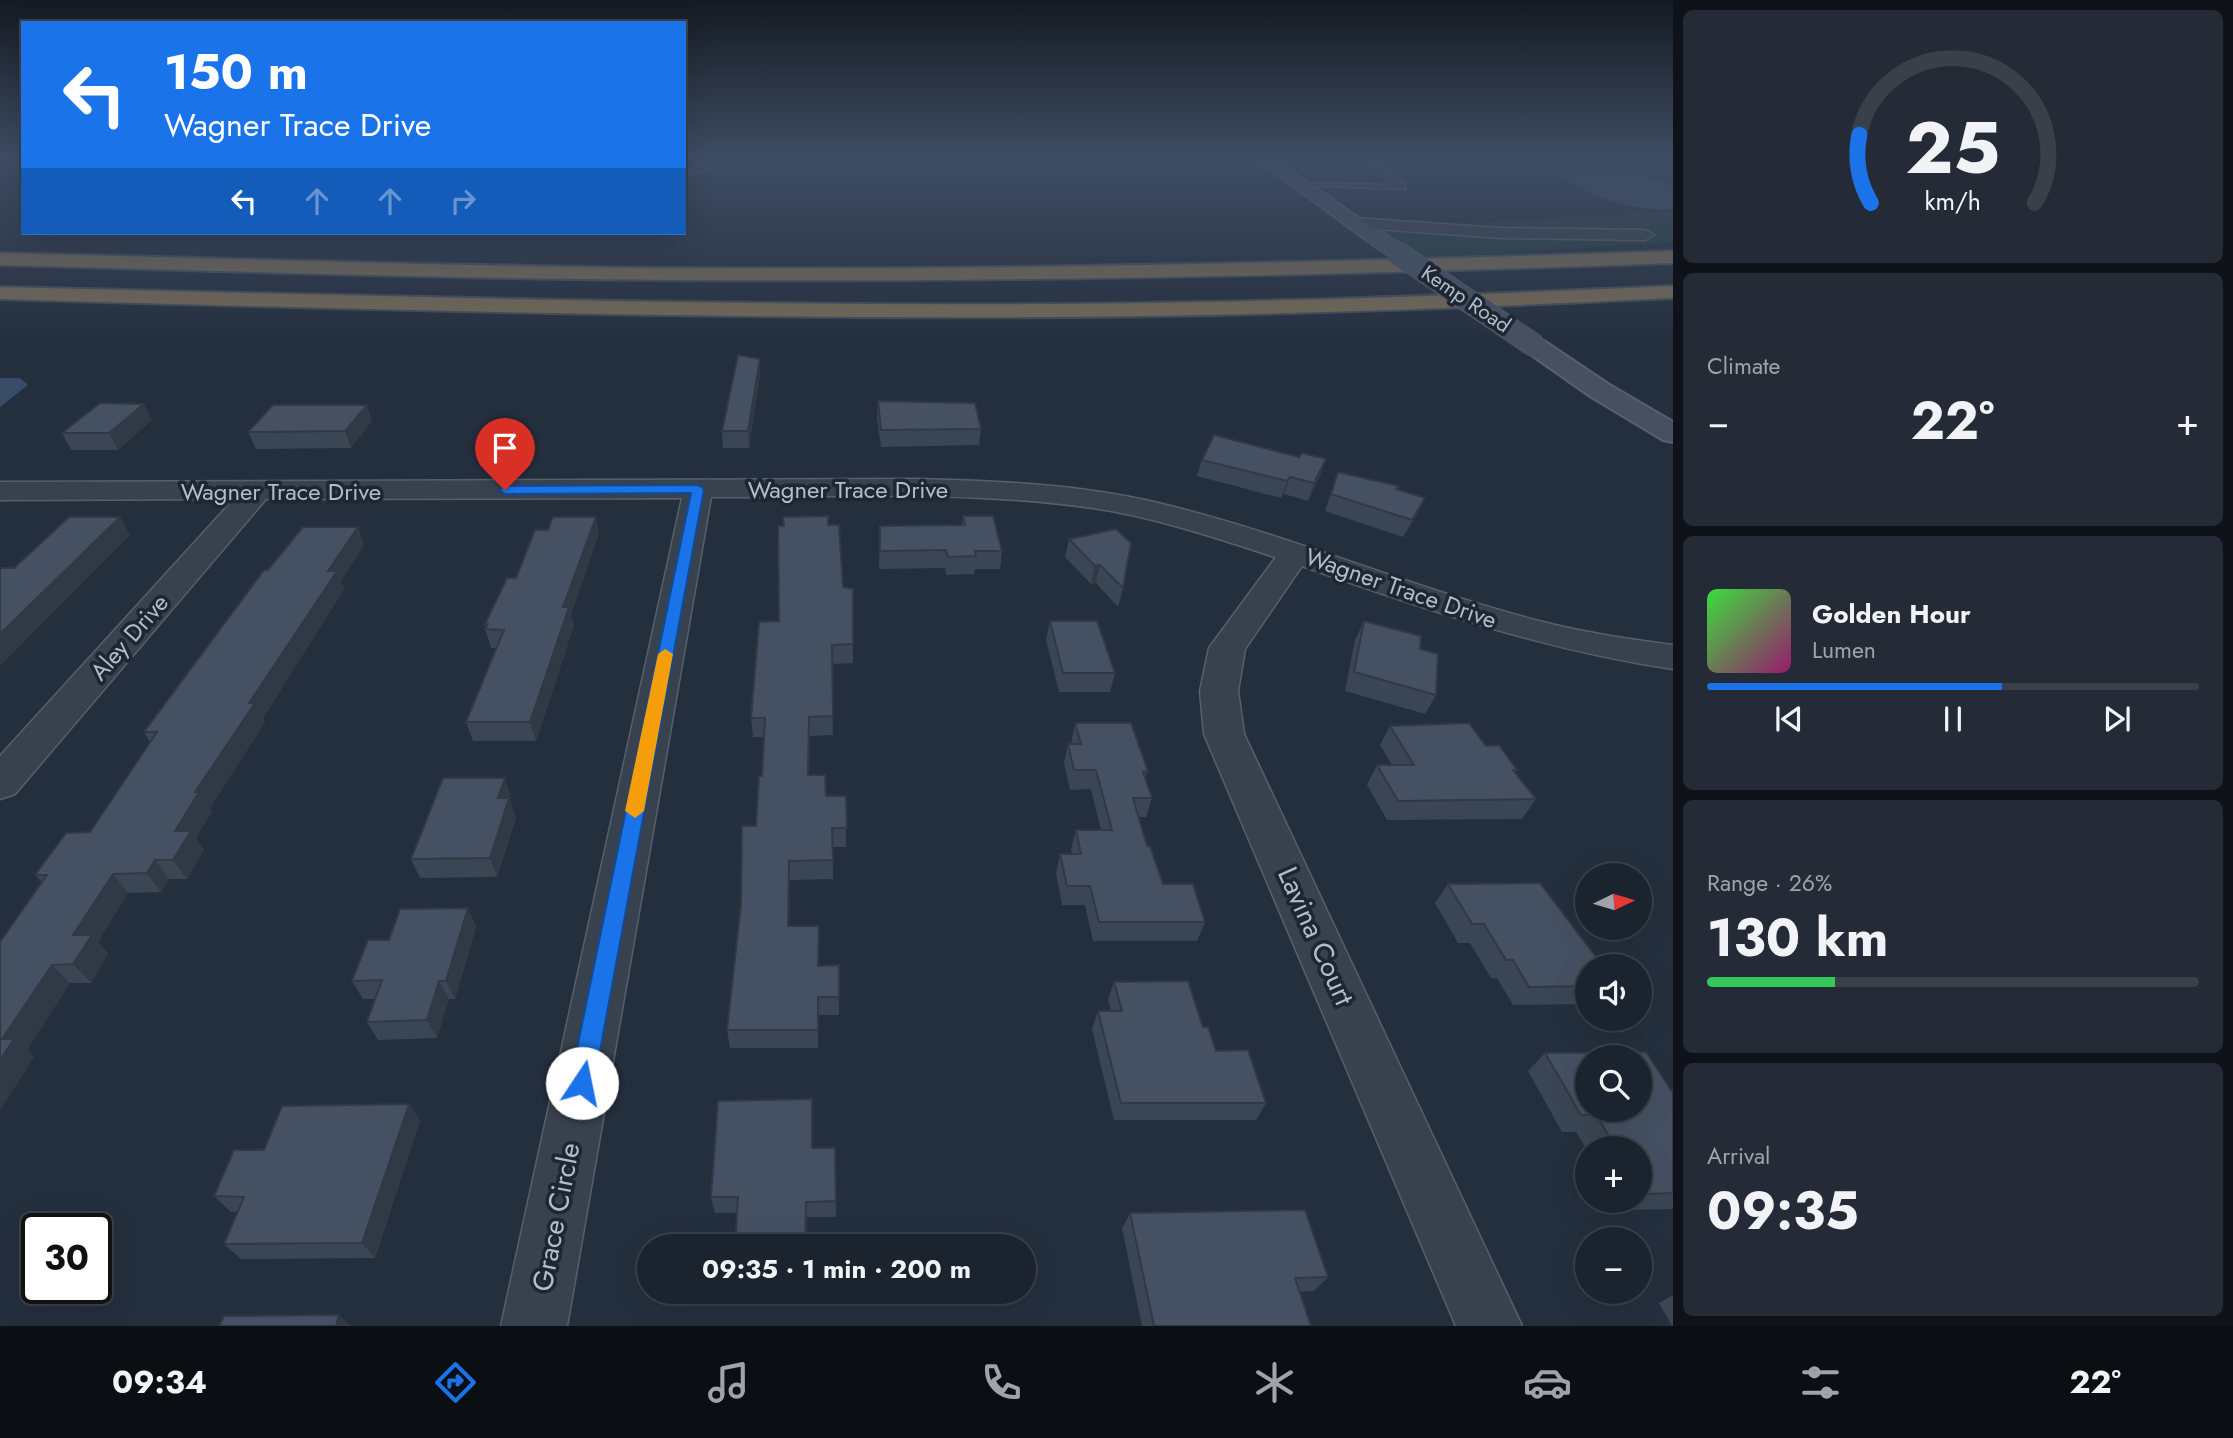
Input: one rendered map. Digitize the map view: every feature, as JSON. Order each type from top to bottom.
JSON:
[{"type":"highway","points":[[0,259],[768,274],[1378,268],[1673,257]]},
{"type":"highway","points":[[0,293],[600,307],[939,310],[1203,309],[1673,292]]},
{"type":"main road","name":"Kemp Road","points":[[1350,220],[1599,390],[1673,434]]},
{"type":"street","points":[[1354,223],[1400,224],[1501,233],[1646,235]]},
{"type":"street","name":"Wagner Trace Drive","points":[[0,491],[917,488],[1049,492],[1153,511],[1295,553],[1461,611],[1562,639],[1673,657]]},
{"type":"street","name":"Grace Circle","points":[[534,1326],[698,489]]},
{"type":"street","name":"Aley Drive","points":[[0,783],[257,491]]},
{"type":"street","name":"Lavina Court","points":[[1295,553],[1227,648],[1219,691],[1224,734],[1489,1326]]},
{"type":"green space","points":[[1526,220],[1673,220],[1673,242],[1428,258],[1375,229]]},
{"type":"water","points":[[0,378],[20,378],[28,385],[0,407]]},
{"type":"building","points":[[738,355],[760,359],[748,431],[722,431]]},
{"type":"building","points":[[878,401],[975,403],[981,429],[881,430]]},
{"type":"building","points":[[100,403],[144,404],[109,433],[62,433]]},
{"type":"building","points":[[273,405],[367,405],[345,431],[248,432]]},
{"type":"building","points":[[1214,435],[1299,457],[1302,453],[1326,459],[1314,483],[1290,477],[1287,481],[1202,460]]},
{"type":"building","points":[[1338,472],[1399,486],[1396,489],[1425,498],[1412,520],[1331,494]]},
{"type":"building","points":[[828,516],[828,525],[839,525],[843,587],[853,589],[853,644],[832,645],[833,716],[809,717],[808,775],[825,775],[826,796],[846,796],[847,828],[832,828],[833,860],[789,861],[788,926],[819,926],[818,966],[839,965],[839,997],[818,997],[818,1030],[727,1030],[741,904],[742,826],[756,826],[759,776],[762,776],[765,718],[751,718],[759,622],[779,621],[778,526],[784,526],[783,517]]},
{"type":"building","points":[[963,516],[993,516],[1002,551],[975,551],[976,556],[948,557],[946,550],[880,551],[880,526],[965,525]]},
{"type":"building","points":[[69,517],[120,517],[0,634],[0,568],[14,568]]},
{"type":"building","points":[[553,517],[596,517],[563,607],[569,607],[530,722],[466,722],[504,630],[485,629],[488,624],[485,624],[507,578],[516,578],[535,530],[548,530]]},
{"type":"building","points":[[303,527],[358,527],[328,571],[337,571],[249,703],[255,703],[195,792],[199,792],[175,831],[191,831],[173,860],[155,860],[147,873],[113,874],[73,935],[92,935],[73,964],[52,965],[2,1039],[14,1039],[0,1060],[0,942],[47,875],[35,875],[66,833],[90,832],[157,732],[144,732],[264,570],[268,570]]},
{"type":"building","points":[[1116,529],[1131,543],[1123,588],[1100,565],[1095,566],[1069,539]]},
{"type":"building","points":[[1050,621],[1097,621],[1115,673],[1063,673]]},
{"type":"building","points":[[1364,621],[1421,636],[1420,649],[1438,654],[1436,695],[1354,672]]},
{"type":"building","points":[[1075,723],[1131,723],[1148,771],[1143,772],[1152,798],[1133,798],[1147,846],[1150,846],[1163,884],[1193,884],[1205,922],[1099,922],[1090,886],[1067,886],[1060,854],[1081,854],[1076,830],[1112,830],[1096,770],[1074,770],[1068,744],[1081,744]]},
{"type":"building","points":[[1469,723],[1486,746],[1499,745],[1517,770],[1513,770],[1536,799],[1398,801],[1377,765],[1414,765],[1390,726]]},
{"type":"building","points":[[443,778],[505,778],[498,798],[509,798],[490,858],[411,859]]},
{"type":"building","points":[[1540,883],[1575,929],[1575,940],[1583,940],[1594,954],[1575,954],[1575,986],[1529,987],[1513,960],[1506,960],[1484,924],[1472,924],[1448,884]]},
{"type":"building","points":[[468,908],[446,981],[439,981],[427,1020],[367,1022],[382,980],[352,981],[368,940],[389,940],[400,909]]},
{"type":"building","points":[[1188,981],[1203,1027],[1208,1027],[1216,1051],[1248,1050],[1266,1103],[1121,1103],[1098,1011],[1122,1011],[1114,982]]},
{"type":"building","points":[[1545,1053],[1575,1053],[1575,1105]]},
{"type":"building","points":[[1652,1061],[1673,1093],[1673,1193],[1652,1194],[1652,1136],[1609,1136],[1600,1122],[1652,1122]]},
{"type":"building","points":[[812,1099],[812,1148],[835,1148],[836,1201],[806,1202],[805,1234],[736,1234],[738,1197],[711,1197],[718,1101]]},
{"type":"building","points":[[409,1104],[362,1243],[224,1244],[244,1197],[214,1196],[234,1150],[264,1150],[282,1106]]},
{"type":"building","points":[[1305,1210],[1328,1277],[1295,1278],[1311,1326],[1154,1326],[1130,1213]]},
{"type":"building","points":[[339,1315],[336,1326],[219,1326],[224,1316]]},
{"type":"slow traffic","points":[[635,811],[665,654]]},
{"type":"route","points":[[505,490],[698,489],[582,1083]]}]
